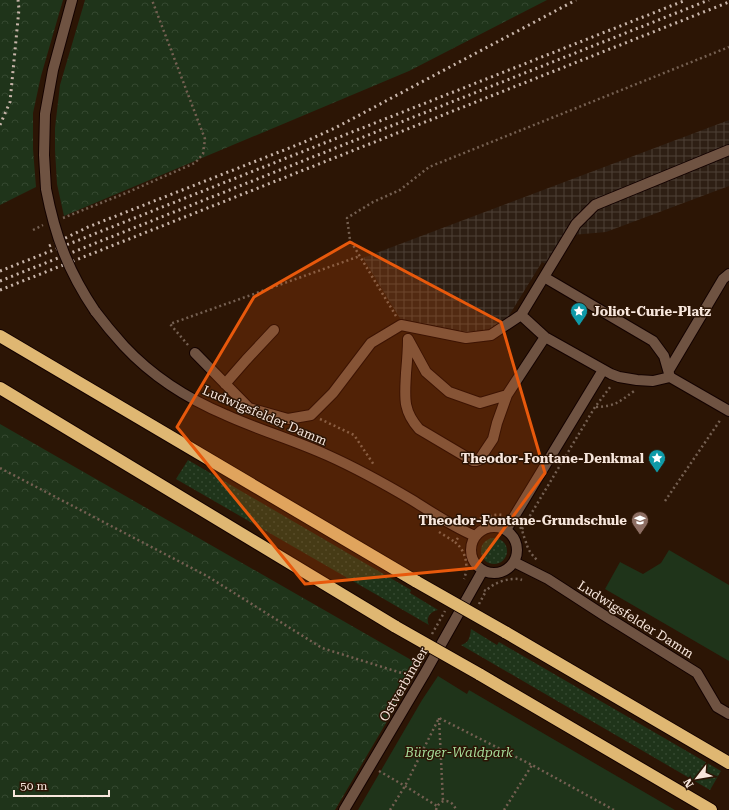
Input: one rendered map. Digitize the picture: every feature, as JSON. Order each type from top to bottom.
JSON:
[{"type":"highway","points":[[5,339],[417,582],[729,763]]},
{"type":"highway","points":[[0,388],[396,627],[711,810]]},
{"type":"street","name":"Ludwigsfelder Damm","points":[[72,0],[53,70],[45,114],[44,155],[46,189],[54,226],[65,257],[78,284],[95,311],[138,360],[168,384],[184,394],[226,416],[326,454],[409,498],[462,530],[475,536]]},
{"type":"street","points":[[195,353],[249,408],[288,419],[311,415],[333,393],[371,343],[401,325],[466,338],[491,335],[521,315],[576,224],[595,206],[729,150]]},
{"type":"street","points":[[521,315],[545,337],[602,370],[619,377],[637,380],[654,380],[669,374],[723,279],[729,275]]},
{"type":"street","points":[[544,277],[653,341],[664,356],[669,374],[728,410]]},
{"type":"street","points":[[401,325],[426,372],[449,392],[480,403],[507,395]]},
{"type":"street","points":[[225,384],[274,330]]},
{"type":"street","points":[[408,339],[405,400],[413,422],[419,429],[473,461],[476,461],[479,460],[493,439],[507,395],[545,337]]},
{"type":"street","points":[[506,530],[602,370]]},
{"type":"street","points":[[495,526],[506,530],[514,537],[517,544],[518,551],[514,562],[506,570],[499,573],[491,573],[483,570],[475,562],[472,555],[472,543],[475,536],[488,527],[495,526]]},
{"type":"street","name":"Ludwigsfelder Damm","points":[[514,562],[548,579],[696,673],[717,707],[729,714]]},
{"type":"street","name":"Ostverbinder","points":[[344,810],[425,673],[483,570]]},
{"type":"path","points":[[61,219],[195,163],[203,154],[205,139],[152,0]]},
{"type":"path","points":[[401,325],[350,240],[347,218],[372,202],[400,190],[429,167],[729,47]]},
{"type":"path","points":[[33,230],[47,224]]},
{"type":"path","points":[[195,353],[170,324],[360,256]]},
{"type":"path","points":[[522,529],[596,407],[611,385],[617,386]]},
{"type":"path","points":[[596,407],[618,403],[635,390],[629,389]]},
{"type":"path","points":[[665,501],[728,410]]},
{"type":"path","points":[[311,415],[354,435],[375,466]]},
{"type":"path","points":[[0,468],[207,576],[322,648],[408,675],[420,654]]},
{"type":"path","points":[[460,585],[467,571],[467,564],[462,550],[455,542],[468,519],[479,520],[485,517],[499,515],[513,519],[522,529],[530,553],[538,561],[526,581],[519,578],[507,580],[489,587],[486,591],[464,578]]},
{"type":"path","points":[[428,640],[448,606]]},
{"type":"path","points":[[439,718],[532,765],[614,810]]},
{"type":"path","points":[[390,810],[405,786],[439,718]]},
{"type":"path","points":[[439,718],[443,801]]},
{"type":"path","points":[[504,810],[532,765]]},
{"type":"path","points":[[378,770],[437,806]]},
{"type":"path","points":[[436,810],[440,802],[446,801],[452,804],[456,810]]},
{"type":"highlighted area","points":[[350,242],[501,322],[545,473],[475,568],[305,584],[177,427],[254,297]]},
{"type":"shaded area","points":[[729,120],[729,186],[606,232],[572,235],[553,268],[542,262],[507,319],[487,332],[464,335],[404,325],[363,258]]},
{"type":"green space","points":[[0,0],[63,0],[41,76],[33,113],[33,149],[36,187],[0,205]]},
{"type":"green space","points":[[85,0],[547,0],[409,71],[64,216],[57,184],[55,128],[60,85]]},
{"type":"green space","points":[[0,424],[420,665],[335,810],[0,810]]},
{"type":"green space","points":[[188,460],[411,590],[410,593],[438,610],[429,615],[429,625],[176,479]]},
{"type":"green space","points":[[494,538],[503,542],[507,551],[503,560],[494,564],[485,560],[481,551],[485,542]]},
{"type":"green space","points":[[669,550],[729,585],[729,661],[605,589],[620,562],[643,574],[661,563]]},
{"type":"green space","points":[[471,629],[497,645],[499,642],[721,771],[710,790],[461,645],[466,643],[469,639]]},
{"type":"green space","name":"Bürger-Waldpark","points":[[438,676],[467,694],[469,690],[675,810],[358,810],[422,700]]},
{"type":"railway","points":[[0,125],[10,102],[19,9],[18,0]]},
{"type":"railway","points":[[49,246],[88,227],[302,143],[335,128],[576,0]]},
{"type":"railway","points":[[0,271],[686,0]]},
{"type":"railway","points":[[0,281],[709,0]]},
{"type":"railway","points":[[0,290],[729,2]]},
{"type":"place","name":"Joliot-Curie-Platz","points":[[579,326]]},
{"type":"place","name":"Theodor-Fontane-Denkmal","points":[[657,473]]},
{"type":"place","name":"Theodor-Fontane-Grundschule","points":[[640,535]]}]
